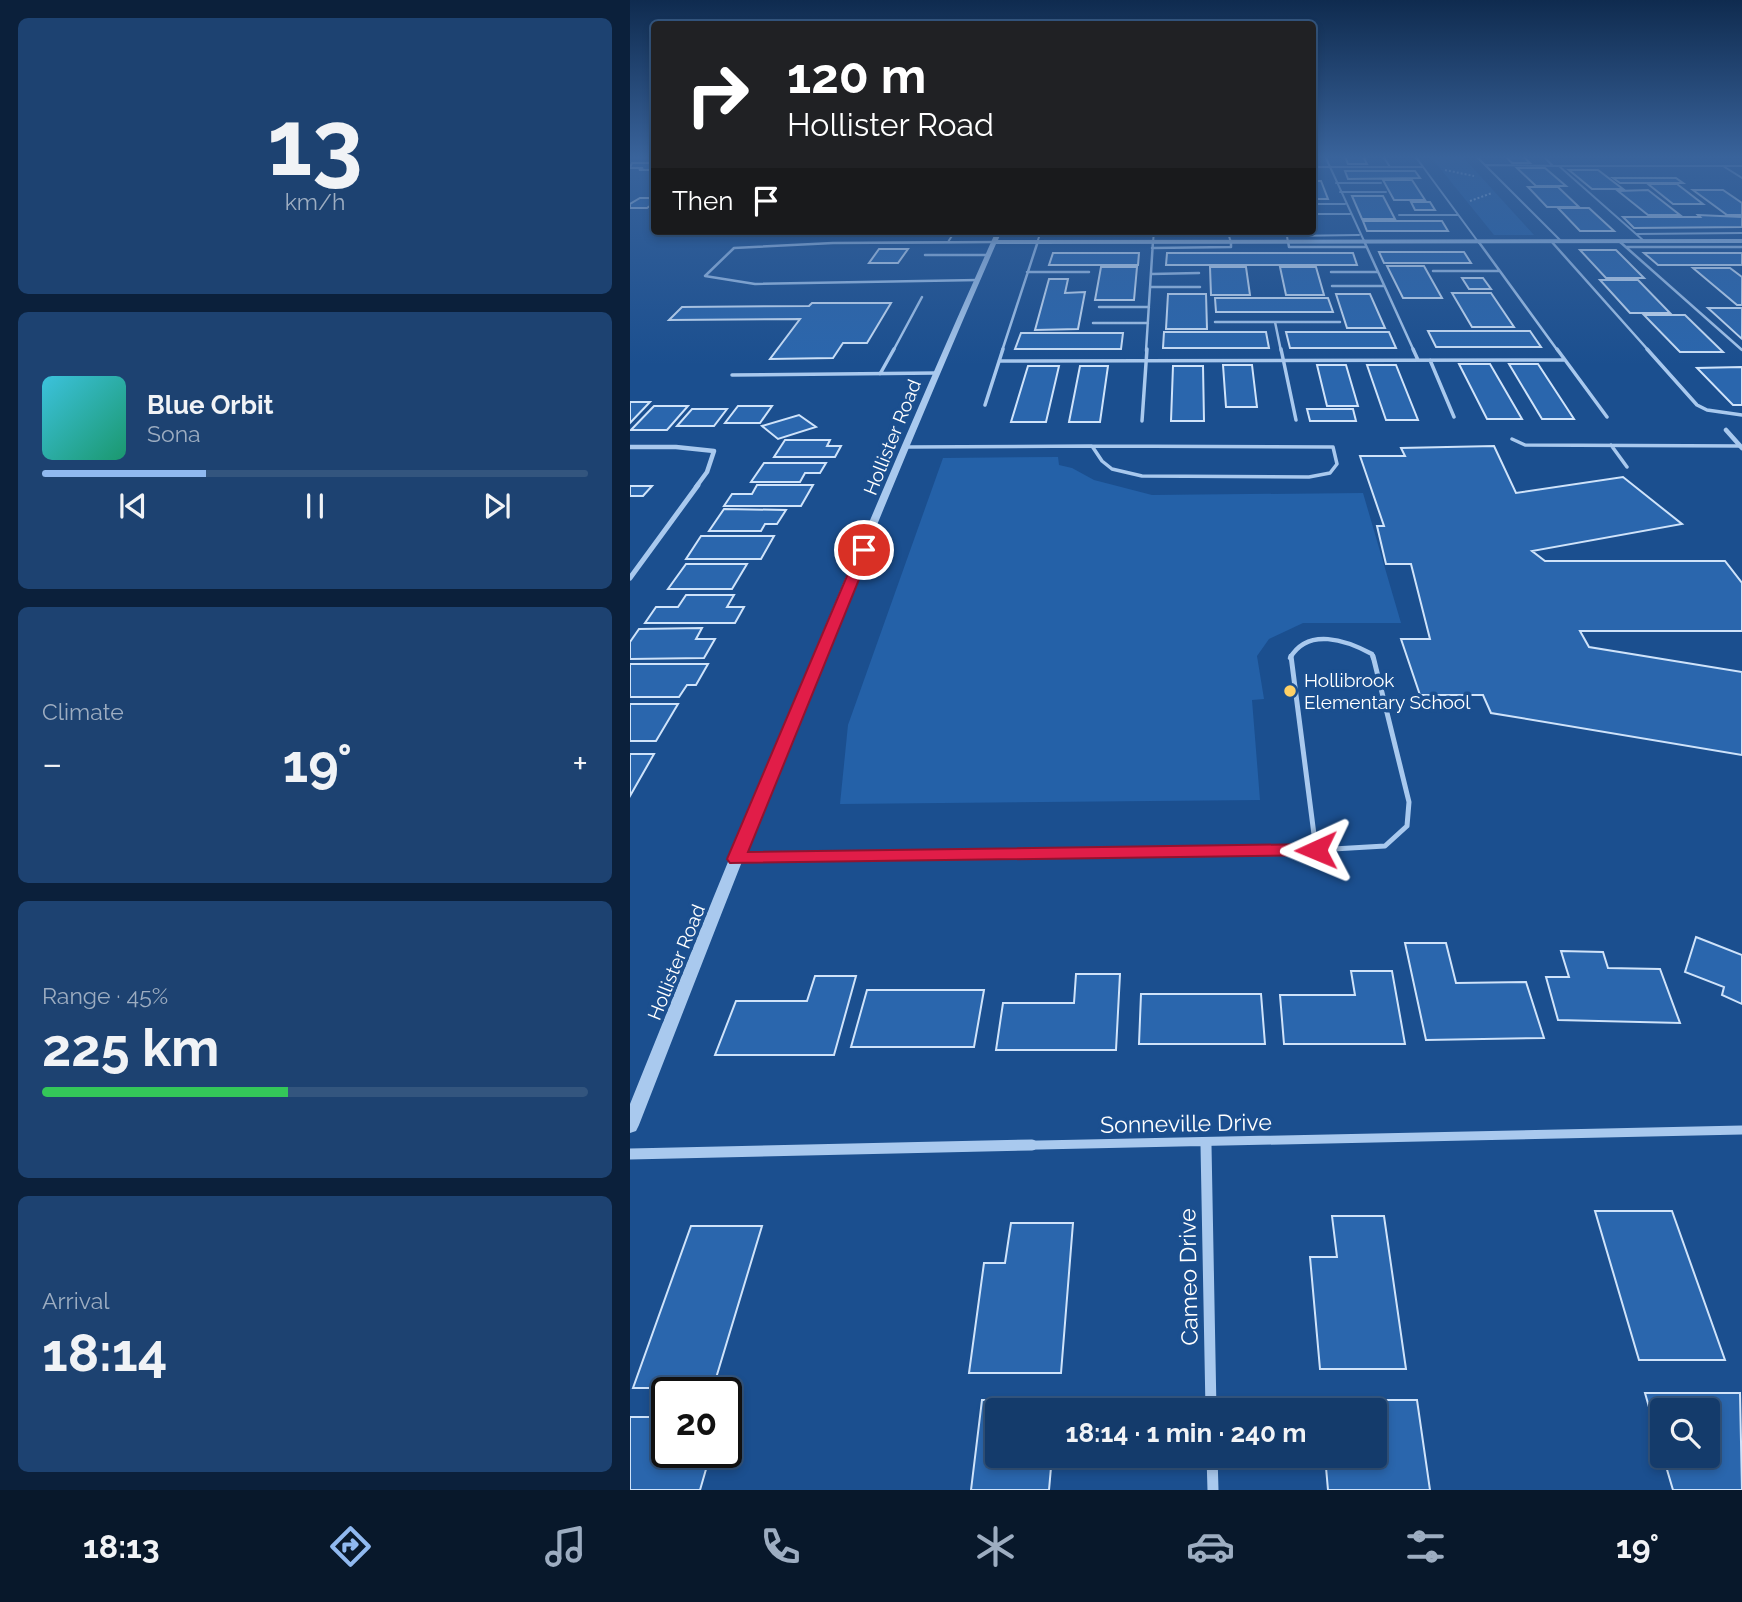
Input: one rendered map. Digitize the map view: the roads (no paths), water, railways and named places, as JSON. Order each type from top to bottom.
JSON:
[{"type":"street","points":[[997,237],[1037,242],[1192,242],[1231,245],[1326,241],[1742,241]]},
{"type":"street","name":"Hollister Road","points":[[630,1125],[936,373],[997,237]]},
{"type":"street","points":[[1726,430],[1741,447]]},
{"type":"street","points":[[630,447],[676,447],[714,451],[707,472],[630,578]]},
{"type":"street","name":"Sonneville Drive","points":[[630,1154],[1742,1130]]},
{"type":"street","name":"Cameo Drive","points":[[1206,1142],[1211,1398]]},
{"type":"street","points":[[1212,1468],[1213,1490]]},
{"type":"lane","points":[[1355,226],[1418,360]]},
{"type":"lane","points":[[1466,226],[1607,417]]},
{"type":"lane","points":[[1546,226],[1561,241]]},
{"type":"lane","points":[[1626,226],[1644,241]]},
{"type":"lane","points":[[1669,233],[1679,241]]},
{"type":"lane","points":[[1707,233],[1717,241]]},
{"type":"lane","points":[[1636,234],[1742,233]]},
{"type":"lane","points":[[948,242],[952,235]]},
{"type":"lane","points":[[985,405],[1040,235]]},
{"type":"lane","points":[[1142,421],[1154,235]]},
{"type":"lane","points":[[978,280],[755,284],[705,276],[734,248],[948,242],[997,237]]},
{"type":"lane","points":[[1551,241],[1697,405],[1707,410],[1742,415]]},
{"type":"lane","points":[[1619,241],[1742,350]]},
{"type":"lane","points":[[1662,241],[1670,247]]},
{"type":"lane","points":[[1695,241],[1703,247]]},
{"type":"lane","points":[[1626,247],[1742,247]]},
{"type":"lane","points":[[925,255],[989,255]]},
{"type":"lane","points":[[1433,271],[1499,271]]},
{"type":"lane","points":[[1027,272],[1089,272]]},
{"type":"lane","points":[[1331,272],[1377,272]]},
{"type":"lane","points":[[1151,274],[1199,273]]},
{"type":"lane","points":[[1332,286],[1383,286]]},
{"type":"lane","points":[[1150,287],[1200,287]]},
{"type":"lane","points":[[880,374],[922,297]]},
{"type":"lane","points":[[1099,307],[1149,307]]},
{"type":"lane","points":[[1215,322],[1340,322]]},
{"type":"lane","points":[[1275,322],[1296,420]]},
{"type":"lane","points":[[1093,323],[1148,323]]},
{"type":"lane","points":[[1430,360],[1454,417]]},
{"type":"lane","points":[[999,361],[1564,360]]},
{"type":"lane","points":[[732,375],[936,373]]},
{"type":"lane","points":[[1512,439],[1525,445],[1741,447]]},
{"type":"lane","points":[[1611,445],[1627,467]]},
{"type":"lane","points":[[907,447],[1092,446],[1334,447],[1337,464],[1330,472],[1309,477],[1142,476],[1117,472],[1101,464],[1092,446]]},
{"type":"lane","points":[[736,859],[1316,850],[1385,846],[1407,826],[1409,802],[1372,654],[1354,644],[1327,639],[1300,645],[1290,657],[1316,850]]},
{"type":"place","name":"Hollibrook Elementary School","points":[[1290,691]]}]
